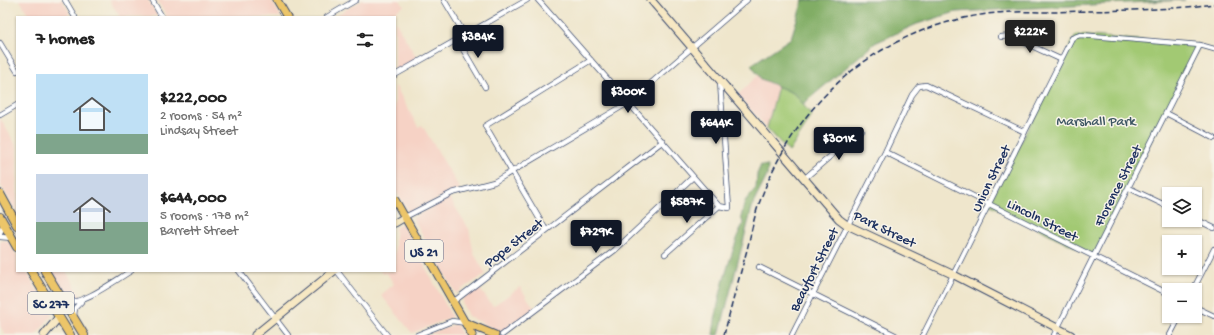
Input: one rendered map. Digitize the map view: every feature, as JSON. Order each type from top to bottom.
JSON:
[{"type":"highway","points":[[0,194],[16,222]]},
{"type":"highway","points":[[2,220],[16,245]]},
{"type":"highway","name":"SC 277","points":[[33,272],[70,335]]},
{"type":"highway","name":"SC 277","points":[[46,272],[84,335]]},
{"type":"main road","points":[[277,0],[286,16]]},
{"type":"main road","name":"US 21","points":[[396,202],[472,335]]},
{"type":"main road","points":[[466,323],[495,335]]},
{"type":"street","points":[[65,0],[74,16]]},
{"type":"street","points":[[152,0],[161,16]]},
{"type":"street","points":[[330,16],[356,0]]},
{"type":"street","points":[[444,0],[465,35]]},
{"type":"street","points":[[396,74],[527,0]]},
{"type":"street","points":[[538,0],[719,206],[728,208],[720,82]]},
{"type":"street","name":"Park Street","points":[[651,0],[839,219],[847,225],[954,275],[1056,332],[1071,335]]},
{"type":"street","points":[[396,222],[452,193],[489,184],[513,172],[628,103],[747,0]]},
{"type":"street","name":"Union Street","points":[[923,335],[1072,38],[1080,35],[1200,45]]},
{"type":"street","points":[[1001,37],[1010,36],[1060,60]]},
{"type":"street","points":[[457,39],[485,87]]},
{"type":"street","points":[[0,43],[16,70]]},
{"type":"street","points":[[1200,45],[1214,49]]},
{"type":"street","name":"Florence Street","points":[[1056,332],[1200,45]]},
{"type":"street","points":[[546,230],[540,223],[513,172],[485,126],[591,60]]},
{"type":"street","name":"Beaufort Street","points":[[792,335],[885,152],[912,95],[920,86],[926,84],[1025,132]]},
{"type":"street","points":[[0,115],[16,106]]},
{"type":"street","points":[[1166,113],[1214,138]]},
{"type":"street","points":[[805,178],[861,130]]},
{"type":"street","name":"Pope Street","points":[[453,302],[663,141]]},
{"type":"street","name":"Lincoln Street","points":[[885,152],[1162,290]]},
{"type":"street","points":[[502,335],[615,250],[693,177]]},
{"type":"street","points":[[1129,188],[1162,204]]},
{"type":"street","points":[[665,254],[719,206]]},
{"type":"street","points":[[0,233],[2,220]]},
{"type":"street","points":[[1202,222],[1214,228]]},
{"type":"street","points":[[0,237],[12,238]]},
{"type":"street","points":[[1197,283],[1214,249]]},
{"type":"street","points":[[759,267],[813,292],[895,335]]},
{"type":"street","points":[[63,301],[70,303],[82,300],[130,272]]},
{"type":"street","points":[[240,272],[288,335]]},
{"type":"street","points":[[255,335],[333,272]]},
{"type":"street","points":[[338,272],[387,335]]},
{"type":"street","points":[[74,318],[76,308],[82,300]]},
{"type":"street","points":[[44,335],[68,309]]},
{"type":"street","points":[[1202,310],[1214,316]]},
{"type":"street","points":[[417,335],[452,321],[466,323]]},
{"type":"street","points":[[1170,335],[1176,323]]},
{"type":"shaded area","points":[[20,0],[62,0],[70,13],[65,16],[29,16]]},
{"type":"shaded area","points":[[109,0],[148,0],[158,16],[119,16]]},
{"type":"shaded area","points":[[157,0],[271,0],[280,16],[166,16]]},
{"type":"shaded area","points":[[363,0],[400,0],[404,6],[391,14],[392,16],[335,16]]},
{"type":"shaded area","points":[[396,23],[418,60],[396,71]]},
{"type":"shaded area","points":[[758,75],[761,79],[778,86],[767,128],[738,95]]},
{"type":"shaded area","points":[[396,87],[418,127],[422,125],[460,189],[409,212],[396,192]]},
{"type":"shaded area","points":[[0,118],[16,145],[16,211],[0,184]]},
{"type":"shaded area","points":[[449,197],[469,229],[474,254],[486,274],[456,293],[413,218]]},
{"type":"shaded area","points":[[402,223],[452,317],[412,333],[381,295],[394,284],[386,272],[396,272],[396,227]]},
{"type":"shaded area","points":[[4,240],[9,242],[16,254],[16,272],[27,272],[52,315],[36,335],[5,335],[0,326],[0,242]]},
{"type":"shaded area","points":[[52,272],[67,272],[82,298],[68,302]]},
{"type":"shaded area","points":[[478,287],[493,306],[520,287],[534,308],[501,332],[468,316],[462,303],[463,298]]},
{"type":"shaded area","points":[[456,324],[462,335],[428,334]]},
{"type":"green space","points":[[803,0],[1185,0],[956,12],[917,24],[875,43],[803,104],[795,94],[761,79],[751,65],[791,38]]},
{"type":"green space","name":"Marshall Park","points":[[1076,35],[1200,45],[1093,256],[989,204]]},
{"type":"green space","points":[[778,86],[795,94],[812,116],[789,152],[767,128]]},
{"type":"green space","points":[[761,165],[768,166],[767,176],[753,204],[719,335],[713,335],[717,307],[724,278],[743,223],[741,217],[745,201],[756,188],[757,174]]},
{"type":"railway","points":[[724,335],[756,213],[776,164],[796,131],[820,101],[847,75],[877,53],[911,35],[948,22],[987,14],[1012,12],[1154,9],[1214,4]]}]
